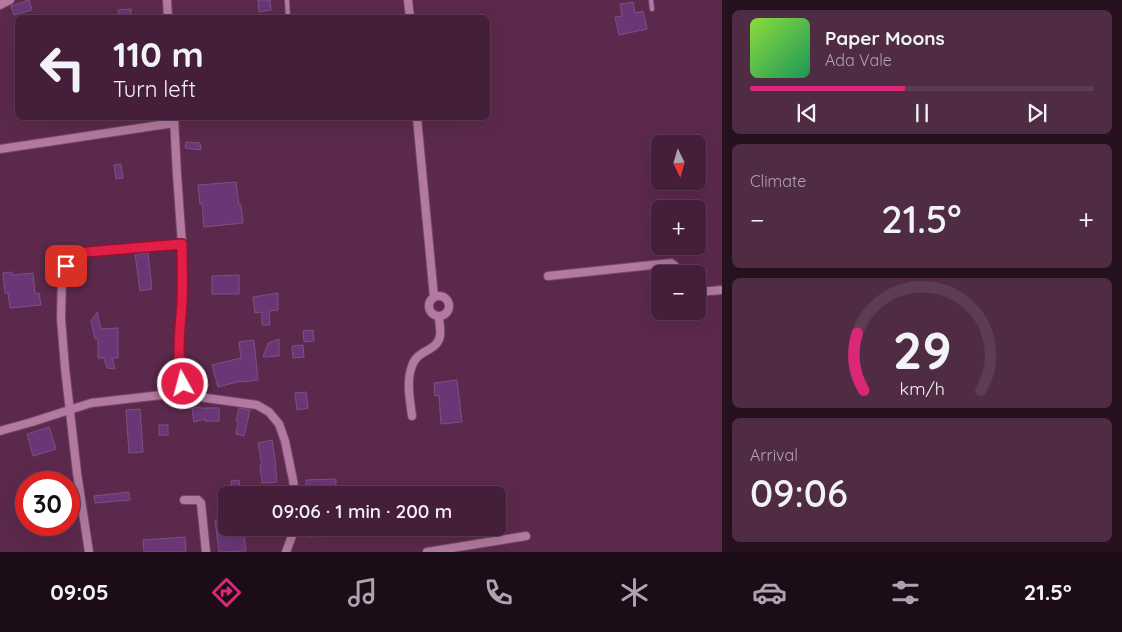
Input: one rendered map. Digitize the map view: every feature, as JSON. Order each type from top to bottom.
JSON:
[{"type":"street","points":[[0,4],[10,0]]},
{"type":"street","points":[[166,0],[168,15]]},
{"type":"street","points":[[408,0],[410,15]]},
{"type":"street","points":[[0,149],[174,120],[182,244],[181,376],[188,392]]},
{"type":"street","points":[[417,120],[434,297]]},
{"type":"street","points":[[89,552],[69,410],[61,318],[62,276],[66,266],[87,252],[182,244]]},
{"type":"street","points":[[652,265],[671,263],[674,265]]},
{"type":"street","points":[[548,276],[651,265]]},
{"type":"street","points":[[706,291],[722,290]]},
{"type":"street","points":[[434,297],[442,297],[447,301],[449,308],[446,314],[439,316],[432,314],[428,308],[429,302],[434,297]]},
{"type":"street","points":[[412,416],[409,381],[412,365],[418,355],[430,349],[440,337],[439,316]]},
{"type":"street","points":[[0,431],[91,403],[188,392],[199,397],[257,405],[269,412],[279,424],[285,441],[293,486]]},
{"type":"street","points":[[184,500],[198,500],[200,502],[206,552]]},
{"type":"street","points":[[286,552],[292,536]]},
{"type":"street","points":[[427,552],[526,536]]},
{"type":"lane","points":[[287,0],[288,15]]},
{"type":"lane","points":[[651,0],[652,9]]},
{"type":"building","points":[[29,0],[32,10],[14,15],[11,6]]},
{"type":"building","points":[[258,0],[270,0],[271,10],[259,12]]},
{"type":"building","points":[[633,2],[635,13],[643,11],[647,29],[619,35],[615,17],[622,16],[620,4]]},
{"type":"building","points":[[131,9],[131,15],[119,15],[118,10]]},
{"type":"building","points":[[186,142],[200,143],[201,150],[185,148]]},
{"type":"building","points":[[121,164],[123,178],[116,179],[114,165]]},
{"type":"building","points":[[236,182],[243,223],[204,227],[198,185]]},
{"type":"building","points":[[148,253],[152,289],[140,291],[135,254]]},
{"type":"building","points":[[12,272],[12,275],[33,273],[35,294],[39,293],[41,305],[10,308],[8,293],[5,293],[3,273]]},
{"type":"building","points":[[239,275],[239,294],[212,294],[212,276]]},
{"type":"building","points":[[278,293],[278,310],[269,311],[270,325],[262,325],[262,312],[255,313],[253,297]]},
{"type":"building","points":[[97,312],[101,329],[118,328],[118,358],[112,358],[115,369],[107,368],[104,358],[98,358],[98,339],[95,339],[91,321]]},
{"type":"building","points":[[313,330],[314,341],[304,342],[303,331]]},
{"type":"building","points":[[279,339],[279,356],[263,357],[268,343]]},
{"type":"building","points":[[254,340],[258,380],[241,381],[218,387],[212,365],[241,358],[239,342]]},
{"type":"building","points":[[303,345],[304,357],[293,358],[292,346]]},
{"type":"building","points":[[457,380],[462,422],[441,424],[439,395],[435,396],[434,383]]},
{"type":"building","points":[[306,392],[308,408],[297,410],[295,393]]},
{"type":"building","points":[[192,408],[219,408],[219,421],[205,421],[205,419],[194,422]]},
{"type":"building","points":[[239,408],[250,410],[244,436],[236,434]]},
{"type":"building","points":[[140,409],[143,452],[129,453],[126,410]]},
{"type":"building","points":[[159,425],[168,425],[168,435],[159,435]]},
{"type":"building","points":[[49,427],[56,449],[33,456],[27,434]]},
{"type":"building","points":[[272,440],[277,482],[262,483],[260,465],[262,465],[258,443]]},
{"type":"building","points":[[336,479],[336,486],[306,486],[306,480]]},
{"type":"building","points":[[239,480],[240,486],[232,486],[231,481]]},
{"type":"building","points":[[129,492],[130,500],[95,503],[94,496]]},
{"type":"building","points":[[215,520],[218,520],[218,536],[244,536],[246,551],[219,552]]},
{"type":"building","points":[[185,537],[186,552],[144,552],[143,540]]},
{"type":"route","points":[[66,266],[87,252],[182,244],[180,340],[183,384]]}]
